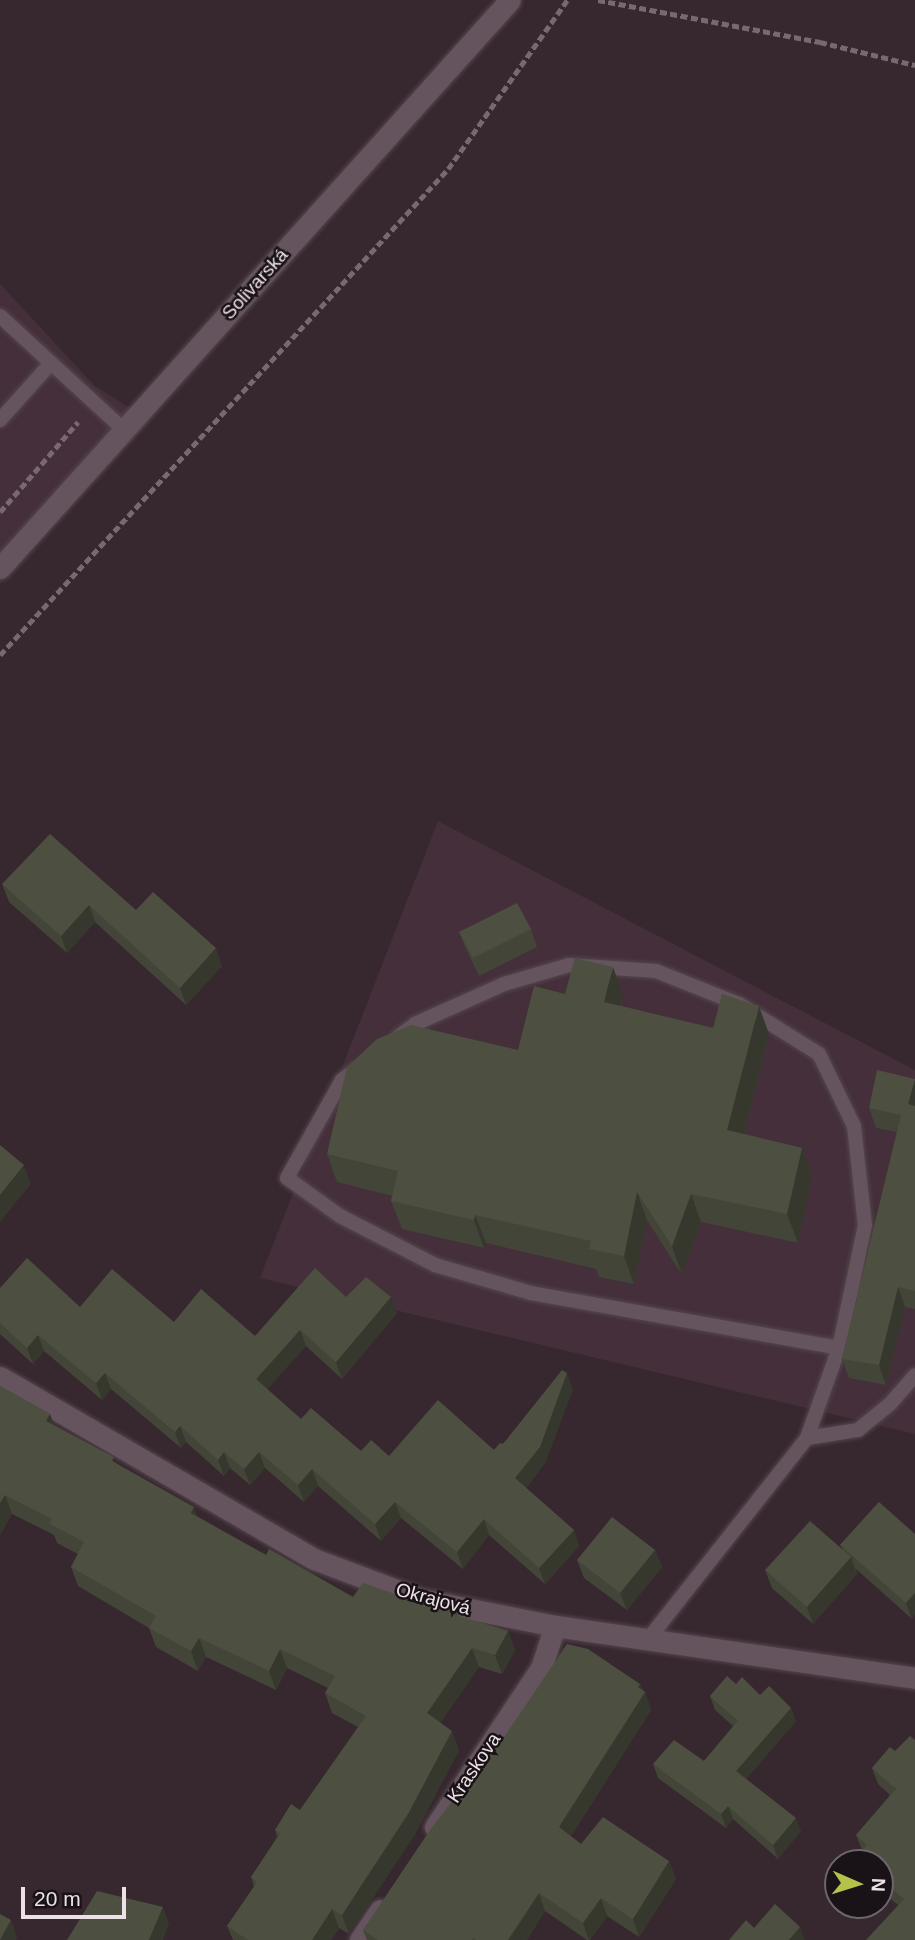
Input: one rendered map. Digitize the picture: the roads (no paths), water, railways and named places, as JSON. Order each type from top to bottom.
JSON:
[{"type":"street","name":"Solivarská","points":[[0,568],[510,0]]},
{"type":"street","name":"Okrajová","points":[[0,1377],[314,1559],[420,1599],[555,1626],[650,1637],[915,1678]]},
{"type":"street","name":"Kraskova","points":[[420,1849],[541,1668],[555,1626]]},
{"type":"street","points":[[360,1940],[390,1895]]},
{"type":"lane","points":[[0,316],[124,430]]},
{"type":"lane","points":[[0,420],[51,363]]},
{"type":"lane","points":[[650,1637],[807,1438],[839,1348],[864,1225],[854,1126],[819,1055],[739,1004],[656,971],[569,965],[504,984],[415,1024],[342,1080],[287,1178],[340,1216],[435,1265],[531,1293],[839,1348]]},
{"type":"lane","points":[[807,1438],[858,1430],[890,1404],[915,1376]]}]
